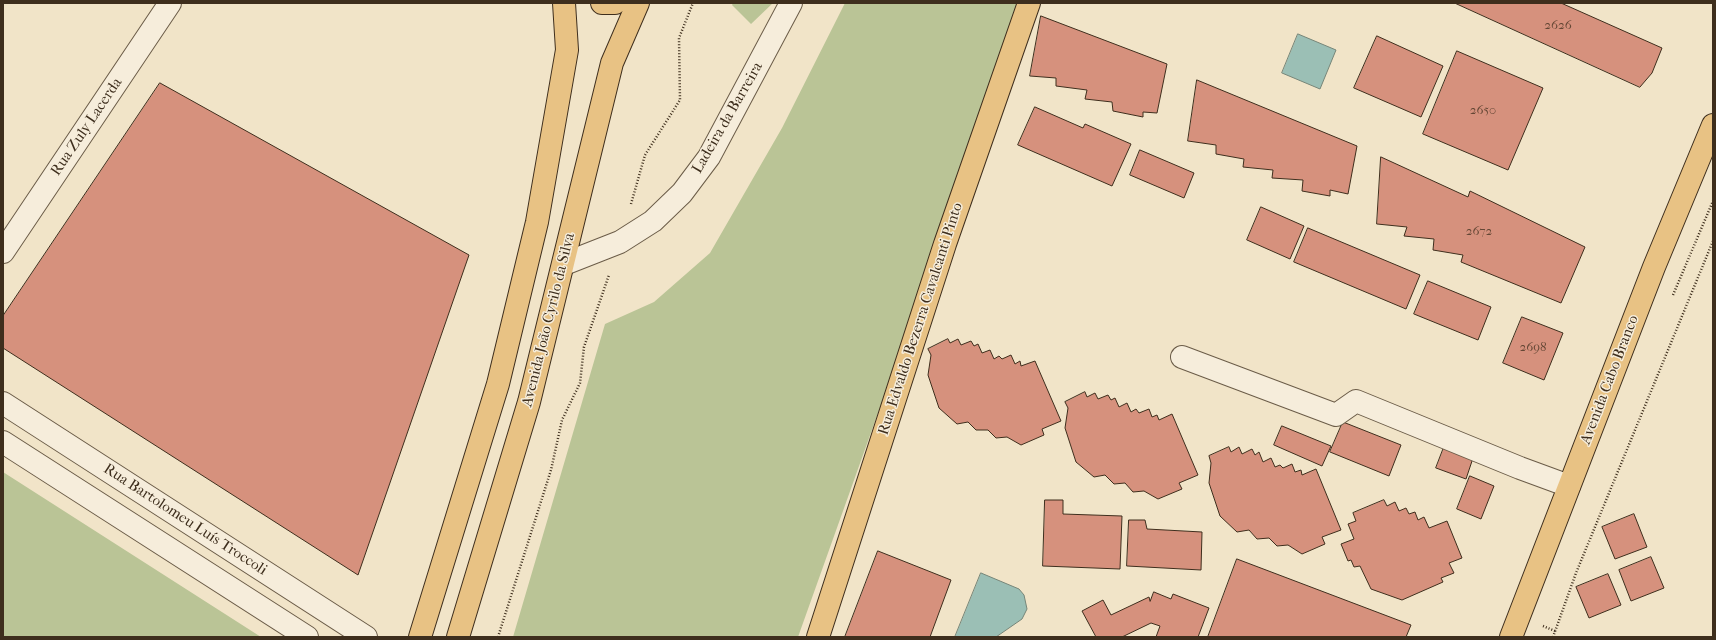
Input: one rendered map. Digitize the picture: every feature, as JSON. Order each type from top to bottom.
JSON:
[{"type":"main road","points":[[420,637],[498,384],[537,222],[567,50],[564,3]]},
{"type":"main road","points":[[602,3],[615,3]]},
{"type":"main road","name":"Avenida João Cyrilo da Silva","points":[[458,637],[529,402],[612,63],[638,3]]},
{"type":"main road","name":"Rua Edvaldo Bezerra Cavalcanti Pinto","points":[[818,637],[945,244],[1029,3]]},
{"type":"main road","name":"Avenida Cabo Branco","points":[[1511,637],[1654,267],[1713,125]]},
{"type":"street","name":"Rua Zuly Lacerda","points":[[3,252],[170,3]]},
{"type":"street","name":"Ladeira da Barreira","points":[[564,264],[620,242],[653,221],[682,194],[709,157],[791,3]]},
{"type":"street","points":[[1182,357],[1336,415],[1356,401],[1520,468],[1569,486]]},
{"type":"street","name":"Rua Bartolomeu Luís Troccoli","points":[[3,403],[366,637]]},
{"type":"street","points":[[3,442],[307,637]]},
{"type":"path","points":[[498,637],[551,470],[562,420],[580,382],[584,346],[620,242],[645,155],[680,100],[679,38],[693,3]]},
{"type":"path","points":[[1553,637],[1576,573],[1713,241]]},
{"type":"green space","points":[[733,3],[773,3],[751,24],[732,5]]},
{"type":"green space","points":[[845,3],[1021,3],[939,242],[798,637],[513,637],[605,324],[654,302],[710,253],[782,128]]},
{"type":"green space","points":[[3,472],[261,637],[3,637]]},
{"type":"water","points":[[1298,34],[1336,50],[1320,89],[1282,73]]},
{"type":"water","points":[[981,573],[1019,589],[1024,595],[1027,609],[1022,619],[996,637],[955,637]]},
{"type":"building","points":[[1455,3],[1561,3],[1662,48],[1652,73],[1640,87]]},
{"type":"building","points":[[1041,16],[1167,64],[1157,113],[1143,112],[1143,117],[1113,111],[1112,102],[1085,99],[1087,90],[1056,86],[1056,78],[1030,76]]},
{"type":"building","points":[[1377,36],[1443,66],[1421,117],[1354,88]]},
{"type":"building","points":[[1457,51],[1543,88],[1508,170],[1423,134]]},
{"type":"building","points":[[1197,80],[1357,146],[1348,194],[1330,190],[1330,196],[1302,191],[1303,180],[1272,178],[1273,170],[1243,167],[1244,159],[1216,154],[1216,145],[1188,141]]},
{"type":"building","points":[[160,83],[469,255],[358,575],[3,348],[3,316]]},
{"type":"building","points":[[1035,107],[1083,128],[1085,124],[1131,144],[1112,186],[1018,145]]},
{"type":"building","points":[[1140,150],[1194,173],[1184,198],[1130,175]]},
{"type":"building","points":[[1381,157],[1468,197],[1470,191],[1585,247],[1561,303],[1461,262],[1463,255],[1433,250],[1434,239],[1404,236],[1407,227],[1377,224]]},
{"type":"building","points":[[1261,207],[1304,226],[1290,259],[1247,240]]},
{"type":"building","points":[[1308,228],[1420,275],[1406,309],[1294,262]]},
{"type":"building","points":[[1428,281],[1491,307],[1478,340],[1414,314]]},
{"type":"building","points":[[1522,317],[1563,333],[1544,380],[1503,363]]},
{"type":"building","points":[[948,339],[950,343],[958,339],[961,345],[971,341],[974,346],[978,344],[982,353],[990,350],[994,359],[999,356],[1002,359],[1011,355],[1015,364],[1020,361],[1021,366],[1035,361],[1061,421],[1042,429],[1044,435],[1021,445],[1007,437],[996,438],[988,430],[976,430],[968,422],[957,424],[939,408],[928,375],[931,355],[928,349]]},
{"type":"building","points":[[1085,392],[1087,397],[1095,393],[1098,399],[1108,395],[1111,400],[1115,398],[1119,407],[1127,403],[1131,412],[1136,409],[1139,413],[1149,409],[1152,417],[1157,415],[1159,420],[1172,414],[1198,475],[1179,483],[1182,489],[1158,499],[1144,491],[1133,492],[1125,483],[1114,484],[1105,475],[1094,477],[1076,462],[1065,428],[1068,408],[1065,402]]},
{"type":"building","points":[[1343,422],[1401,445],[1389,476],[1330,452]]},
{"type":"building","points":[[1282,426],[1331,446],[1322,466],[1274,445]]},
{"type":"building","points":[[1446,442],[1475,452],[1466,479],[1436,468]]},
{"type":"building","points":[[1229,447],[1231,452],[1239,447],[1242,454],[1252,449],[1255,455],[1259,452],[1263,462],[1271,458],[1275,467],[1280,465],[1283,468],[1292,464],[1295,472],[1301,470],[1302,475],[1316,469],[1341,530],[1322,537],[1325,544],[1302,554],[1288,545],[1277,546],[1269,538],[1257,539],[1249,530],[1237,532],[1220,516],[1209,483],[1211,463],[1209,456]]},
{"type":"building","points":[[1470,476],[1494,486],[1481,519],[1457,509]]},
{"type":"building","points":[[1045,500],[1063,500],[1063,514],[1122,516],[1120,569],[1043,566]]},
{"type":"building","points":[[1384,500],[1387,506],[1395,502],[1399,511],[1406,508],[1409,514],[1415,512],[1418,520],[1424,517],[1429,528],[1447,521],[1462,558],[1449,563],[1454,573],[1441,578],[1443,582],[1402,600],[1371,589],[1360,566],[1354,567],[1351,560],[1348,561],[1341,544],[1354,539],[1348,524],[1356,521],[1353,513]]},
{"type":"building","points":[[1634,514],[1647,547],[1615,559],[1602,527]]},
{"type":"building","points":[[1129,520],[1145,520],[1147,529],[1202,532],[1201,570],[1127,566]]},
{"type":"building","points":[[878,551],[951,580],[930,637],[845,637]]},
{"type":"building","points":[[1651,557],[1664,588],[1631,601],[1619,570]]},
{"type":"building","points":[[1237,559],[1411,625],[1406,637],[1208,637]]},
{"type":"building","points":[[1608,574],[1621,605],[1589,618],[1576,587]]},
{"type":"building","points":[[1154,592],[1171,599],[1173,594],[1209,608],[1198,637],[1156,637],[1160,626],[1151,623],[1122,637],[1096,637],[1082,611],[1103,600],[1111,615],[1149,597],[1150,601]]}]
